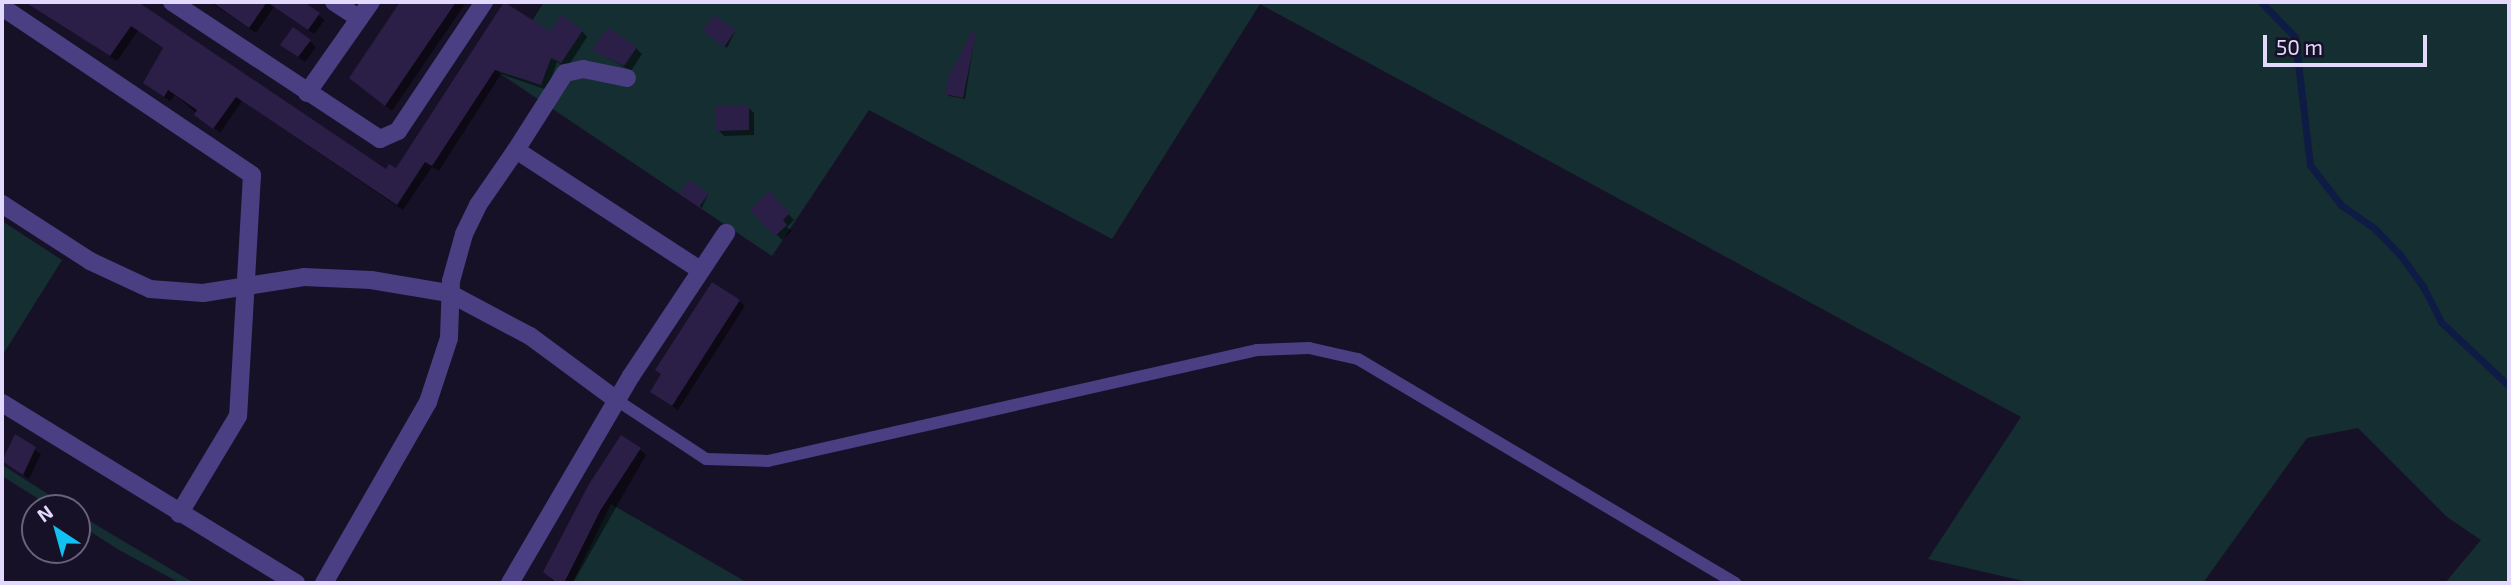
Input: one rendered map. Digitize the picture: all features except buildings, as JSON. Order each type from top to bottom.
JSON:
[{"type":"street","points":[[172,2],[380,139],[398,131],[485,2]]},
{"type":"street","points":[[334,2],[359,18]]},
{"type":"street","points":[[307,93],[371,2]]},
{"type":"street","points":[[2,7],[248,170],[253,179],[239,416],[179,514]]},
{"type":"street","points":[[324,583],[428,402],[449,338],[449,293],[470,218],[565,73],[583,69],[627,78]]},
{"type":"street","points":[[516,150],[700,270]]},
{"type":"street","points":[[2,204],[90,261],[150,289],[204,293],[247,283],[304,277],[357,280],[449,293],[530,336],[618,401]]},
{"type":"street","points":[[510,583],[618,401],[726,233]]},
{"type":"street","points":[[2,403],[179,514],[296,583]]},
{"type":"lane","points":[[618,401],[706,459],[768,461],[1258,350],[1309,348],[1358,359],[1735,583]]},
{"type":"green space","points":[[544,2],[2509,2],[2509,583],[2445,583],[2481,540],[2447,517],[2358,428],[2307,438],[2203,583],[2032,583],[1928,559],[2021,417],[1260,4],[1112,239],[869,110],[772,256],[499,73]]},
{"type":"green space","points":[[2,221],[62,260],[2,356]]},
{"type":"green space","points":[[2,465],[48,494],[31,494],[2,476]]},
{"type":"green space","points":[[611,504],[748,583],[572,583]]},
{"type":"green space","points":[[91,521],[194,583],[180,583],[91,532]]},
{"type":"waterway","points":[[2261,2],[2295,37],[2310,165],[2341,205],[2374,228],[2401,256],[2423,286],[2441,322],[2509,386]]}]
